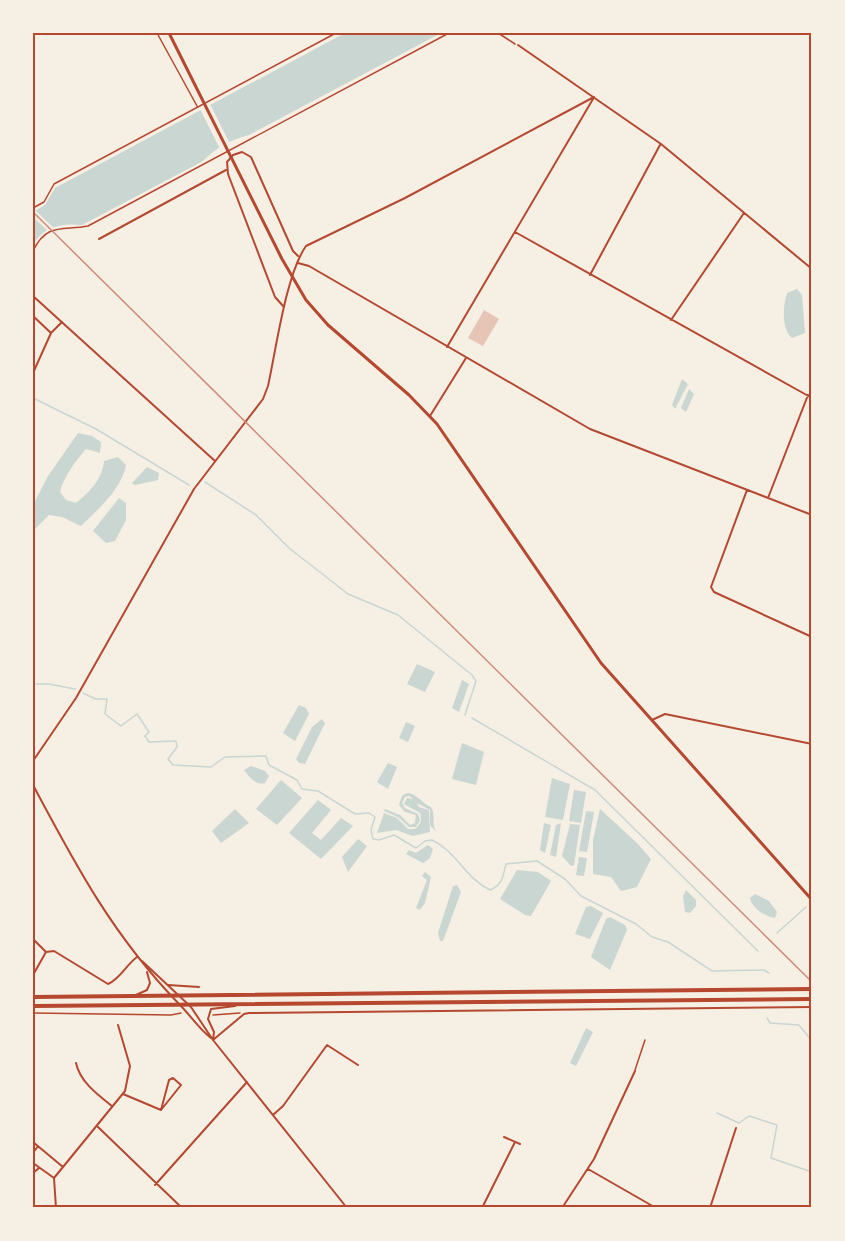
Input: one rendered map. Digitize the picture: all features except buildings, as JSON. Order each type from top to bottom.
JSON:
[{"type":"highway","points":[[33,997],[812,989]]},
{"type":"highway","points":[[33,1006],[812,999]]},
{"type":"street","points":[[169,33],[257,211],[293,279],[318,315],[430,416],[458,453],[580,635],[651,721],[812,900]]},
{"type":"street","points":[[519,45],[661,144],[812,270]]},
{"type":"street","points":[[447,347],[594,97]]},
{"type":"street","points":[[33,761],[68,711],[194,489],[263,399],[298,256],[311,242],[405,198],[594,97]]},
{"type":"street","points":[[590,274],[661,144]]},
{"type":"street","points":[[285,307],[275,297],[226,170],[228,160],[233,155],[242,152],[251,157],[293,251],[298,256]]},
{"type":"street","points":[[99,239],[226,170]]},
{"type":"street","points":[[671,320],[745,212]]},
{"type":"street","points":[[515,232],[812,398]]},
{"type":"street","points":[[298,263],[306,264],[590,429],[812,515]]},
{"type":"street","points":[[33,296],[215,461]]},
{"type":"street","points":[[33,316],[51,333]]},
{"type":"street","points":[[33,373],[51,333],[62,322]]},
{"type":"street","points":[[430,416],[466,358]]},
{"type":"street","points":[[768,498],[808,395]]},
{"type":"street","points":[[747,490],[711,587],[714,592],[812,637]]},
{"type":"street","points":[[651,721],[665,714],[812,744]]},
{"type":"street","points":[[33,785],[97,901],[147,969],[213,1040],[347,1208]]},
{"type":"street","points":[[33,939],[46,952],[57,952],[108,984],[119,977],[129,963],[138,956]]},
{"type":"street","points":[[33,975],[46,952]]},
{"type":"street","points":[[142,961],[189,1004],[213,1040]]},
{"type":"street","points":[[131,996],[147,990],[150,983],[147,969]]},
{"type":"street","points":[[168,985],[199,987]]},
{"type":"street","points":[[213,1040],[214,1032],[210,1025],[209,1014],[217,1006],[238,1005]]},
{"type":"street","points":[[213,1040],[244,1014],[812,1007]]},
{"type":"street","points":[[56,1208],[54,1178],[123,1094],[130,1066],[118,1025]]},
{"type":"street","points":[[273,1115],[283,1106],[327,1046],[358,1065]]},
{"type":"street","points":[[76,1064],[77,1071],[87,1084],[112,1106]]},
{"type":"street","points":[[562,1208],[588,1168],[635,1071]]},
{"type":"street","points":[[174,1078],[181,1085],[161,1110],[169,1080],[174,1078]]},
{"type":"street","points":[[155,1185],[247,1082]]},
{"type":"street","points":[[123,1094],[161,1110]]},
{"type":"street","points":[[97,1126],[155,1185],[182,1208]]},
{"type":"street","points":[[710,1208],[736,1128]]},
{"type":"street","points":[[504,1137],[520,1144]]},
{"type":"street","points":[[33,1142],[63,1167]]},
{"type":"street","points":[[482,1208],[515,1142]]},
{"type":"street","points":[[33,1153],[38,1146]]},
{"type":"street","points":[[33,1163],[54,1178]]},
{"type":"street","points":[[33,1173],[39,1168]]},
{"type":"street","points":[[588,1168],[656,1208]]},
{"type":"lane","points":[[157,33],[198,107]]},
{"type":"lane","points":[[33,208],[44,202],[54,184],[336,33]]},
{"type":"lane","points":[[33,251],[40,237],[54,229],[61,226],[88,226],[449,33]]},
{"type":"lane","points":[[635,1071],[634,1065],[645,1040]]},
{"type":"path","points":[[498,33],[519,45]]},
{"type":"path","points":[[33,1013],[156,1013],[171,1016],[187,1012]]},
{"type":"path","points":[[209,1014],[244,1014]]},
{"type":"shaded area","points":[[345,33],[441,33],[249,135],[224,145],[203,161],[82,225],[61,225],[48,230],[33,245],[33,212],[45,205],[55,188]]},
{"type":"shaded area","points":[[797,289],[802,295],[805,333],[792,338],[786,329],[785,304],[787,293]]},
{"type":"shaded area","points":[[682,379],[688,384],[675,409],[672,405]]},
{"type":"shaded area","points":[[689,389],[694,394],[686,412],[681,408]]},
{"type":"shaded area","points":[[78,433],[92,436],[101,442],[100,453],[86,449],[74,464],[60,492],[66,500],[76,503],[86,495],[98,479],[104,461],[118,457],[126,465],[124,474],[114,491],[81,526],[62,517],[49,515],[33,531],[33,505],[48,476]]},
{"type":"shaded area","points":[[147,467],[159,473],[158,480],[135,485],[132,483]]},
{"type":"shaded area","points":[[119,498],[126,503],[126,520],[115,541],[106,543],[93,531]]},
{"type":"shaded area","points":[[417,664],[435,672],[425,692],[407,684]]},
{"type":"shaded area","points":[[462,680],[469,684],[459,712],[452,708]]},
{"type":"shaded area","points":[[299,705],[306,708],[309,714],[295,741],[283,733]]},
{"type":"shaded area","points":[[322,719],[325,723],[305,764],[299,763],[296,759],[312,727]]},
{"type":"shaded area","points":[[406,722],[415,726],[408,742],[399,738]]},
{"type":"shaded area","points":[[462,743],[484,752],[476,785],[452,779]]},
{"type":"shaded area","points":[[388,763],[397,767],[388,789],[377,782]]},
{"type":"shaded area","points":[[251,766],[265,771],[269,776],[265,783],[256,782],[246,773],[244,770]]},
{"type":"shaded area","points":[[552,778],[570,784],[563,820],[545,817]]},
{"type":"shaded area","points":[[281,780],[302,798],[277,825],[256,809]]},
{"type":"shaded area","points":[[574,790],[586,792],[581,823],[569,821]]},
{"type":"shaded area","points":[[407,793],[431,807],[436,832],[430,825],[430,810],[417,803],[419,807],[429,810],[430,832],[413,836],[396,830],[377,833],[384,813],[397,818],[408,829],[415,829],[419,825],[421,820],[420,813],[404,804],[407,798],[413,799],[410,796],[405,797],[402,803],[405,808],[418,814],[420,820],[416,827],[409,827],[398,817],[384,811],[385,809],[400,815],[410,825],[415,823],[416,815],[405,812],[399,805],[402,796]]},
{"type":"shaded area","points":[[318,800],[331,810],[312,833],[321,840],[341,818],[353,826],[321,859],[289,833]]},
{"type":"shaded area","points":[[235,809],[249,823],[221,843],[212,831]]},
{"type":"shaded area","points":[[600,809],[651,859],[637,887],[621,891],[611,877],[593,874],[593,840]]},
{"type":"shaded area","points":[[586,811],[594,812],[587,852],[579,851]]},
{"type":"shaded area","points":[[544,823],[551,825],[545,853],[540,850]]},
{"type":"shaded area","points":[[561,823],[556,857],[550,855],[556,825]]},
{"type":"shaded area","points":[[570,824],[580,825],[574,865],[571,866],[562,856]]},
{"type":"shaded area","points":[[358,839],[367,846],[348,872],[342,857]]},
{"type":"shaded area","points":[[428,845],[433,849],[430,858],[423,863],[406,854],[409,850],[416,853]]},
{"type":"shaded area","points":[[579,857],[587,858],[584,876],[576,875]]},
{"type":"shaded area","points":[[517,870],[538,872],[551,881],[531,916],[525,915],[500,899]]},
{"type":"shaded area","points":[[425,872],[431,877],[425,903],[420,910],[416,908],[427,880],[422,876]]},
{"type":"shaded area","points":[[457,885],[461,892],[443,941],[440,941],[438,933],[453,886]]},
{"type":"shaded area","points":[[686,890],[696,900],[696,906],[690,913],[685,912],[683,896]]},
{"type":"shaded area","points":[[755,894],[769,901],[777,912],[775,918],[763,914],[753,905],[750,898]]},
{"type":"shaded area","points":[[591,906],[603,913],[590,939],[575,934],[586,907]]},
{"type":"shaded area","points":[[610,917],[625,925],[627,930],[610,970],[591,957],[606,919]]},
{"type":"shaded area","points":[[586,1028],[593,1032],[576,1066],[570,1063]]},
{"type":"pier","points":[[209,102],[230,144],[220,149],[199,107]]},
{"type":"pier","points":[[33,208],[56,230],[50,233],[33,217]]},
{"type":"waterway","points":[[33,398],[96,429],[189,485]]},
{"type":"waterway","points":[[205,482],[256,515],[289,548],[348,594],[398,615],[472,675],[476,681],[465,715]]},
{"type":"waterway","points":[[33,684],[49,684],[75,689]]},
{"type":"waterway","points":[[83,693],[96,699],[107,699],[105,714],[121,726],[137,714],[149,732],[145,736],[149,742],[176,741],[177,747],[168,759],[173,765],[211,767],[225,757],[266,756],[269,765],[297,780],[302,789],[318,791],[355,814],[369,813],[375,817],[371,830],[373,839],[379,840],[394,835],[416,848],[425,841],[432,840],[448,851],[474,879],[490,890],[500,882],[506,864],[537,861],[565,879],[581,896],[636,924],[652,937],[668,942],[712,971],[764,970],[769,973]]},
{"type":"waterway","points":[[472,718],[595,790],[758,951]]},
{"type":"waterway","points":[[777,933],[806,907]]},
{"type":"waterway","points":[[767,1018],[770,1023],[799,1025],[812,1041]]},
{"type":"waterway","points":[[717,1113],[739,1123],[749,1116],[777,1125],[771,1158],[812,1172]]},
{"type":"railway","points":[[33,212],[812,982]]}]
